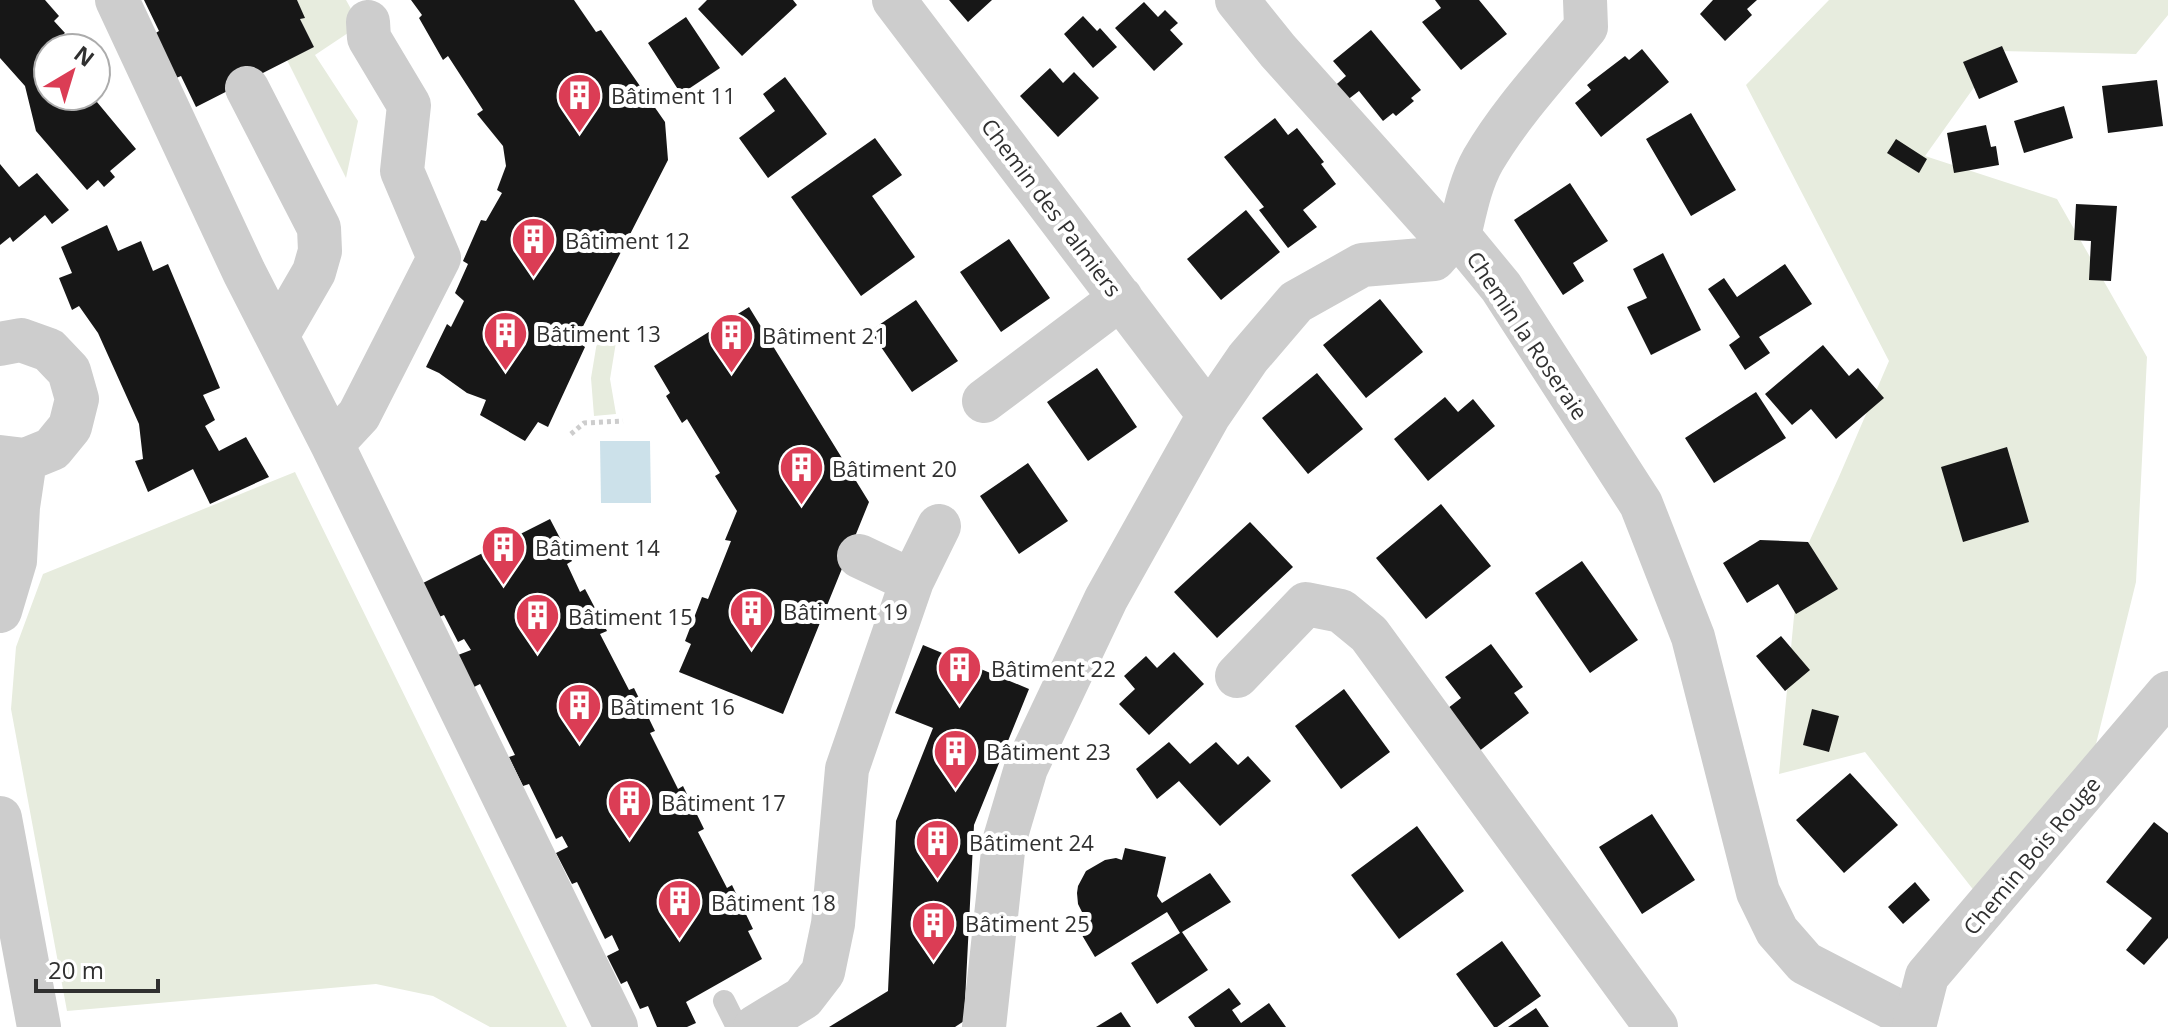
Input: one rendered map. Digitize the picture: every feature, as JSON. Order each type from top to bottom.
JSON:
[{"type":"street","points":[[117,0],[244,272],[332,444],[616,1027]]},
{"type":"street","name":"Chemin des Palmiers","points":[[894,0],[1209,415]]},
{"type":"street","points":[[1237,0],[1278,51],[1454,239],[1482,162],[1509,121],[1586,27],[1585,0]]},
{"type":"street","points":[[332,444],[359,415],[439,258],[402,171],[409,105],[369,38],[368,22]]},
{"type":"street","points":[[247,88],[319,228],[320,251],[314,272],[277,336]]},
{"type":"street","name":"Chemin la Roseraie","points":[[984,1027],[1004,842],[1026,768],[1106,599],[1209,415],[1248,358],[1296,302],[1362,265],[1434,259],[1454,239],[1501,287],[1641,504],[1693,637],[1758,892],[1777,931],[1805,963],[1914,1023]]},
{"type":"street","points":[[984,401],[1121,298]]},
{"type":"street","points":[[0,344],[21,340],[49,350],[69,371],[77,399],[70,427],[52,449],[12,458],[18,507],[15,561],[0,611]]},
{"type":"street","points":[[740,1014],[803,998],[823,972],[833,924],[847,769],[912,581],[939,526]]},
{"type":"street","points":[[859,556],[912,581]]},
{"type":"street","points":[[1237,676],[1306,604],[1341,611],[1369,634],[1656,1027]]},
{"type":"street","name":"Chemin Bois Rouge","points":[[1914,1023],[1927,976],[2168,693]]},
{"type":"street","points":[[0,818],[39,1027]]},
{"type":"lane","points":[[737,1027],[740,1014]]},
{"type":"path","points":[[571,434],[584,423],[623,421]]},
{"type":"shaded area","points":[[297,0],[346,0],[360,25],[315,55],[358,121],[346,178],[287,60],[314,47],[300,19],[304,17]]},
{"type":"shaded area","points":[[1829,0],[2168,0],[2168,15],[2136,54],[2000,51],[1925,156],[2057,199],[2147,357],[2136,582],[2095,748],[1979,897],[1865,752],[1779,774],[1799,564],[1889,361],[1746,85]]},
{"type":"shaded area","points":[[598,336],[616,342],[610,379],[616,414],[594,416],[591,378]]},
{"type":"shaded area","points":[[295,472],[567,1027],[490,1027],[433,996],[376,984],[67,1011],[11,709],[16,647],[43,574]]},
{"type":"water","points":[[600,441],[650,441],[651,503],[601,503]]},
{"type":"building","points":[[0,0],[45,0],[59,16],[54,21],[64,32],[32,32],[32,112],[105,112],[136,149],[110,171],[115,177],[104,187],[98,180],[87,190],[36,131],[25,86],[0,58]]},
{"type":"building","points":[[144,0],[297,0],[305,18],[300,19],[314,47],[196,107],[181,76],[176,78],[154,34],[159,31]]},
{"type":"building","points":[[411,0],[574,0],[596,32],[601,30],[665,122],[668,160],[576,340],[585,347],[548,427],[538,422],[525,441],[480,415],[486,400],[467,393],[426,367],[447,324],[451,327],[464,301],[455,293],[468,264],[463,261],[481,220],[486,221],[502,193],[497,190],[506,166],[503,146],[477,114],[483,110],[448,56],[443,60],[419,18],[422,15]]},
{"type":"building","points":[[707,0],[793,0],[797,5],[742,56],[698,9]]},
{"type":"building","points":[[949,0],[992,0],[968,22]]},
{"type":"building","points":[[1435,0],[1479,0],[1507,34],[1461,70],[1422,22],[1441,8]]},
{"type":"building","points":[[1713,0],[1757,0],[1747,9],[1752,15],[1725,41],[1700,14]]},
{"type":"building","points":[[1144,2],[1158,17],[1165,10],[1178,23],[1170,30],[1183,44],[1154,71],[1115,28]]},
{"type":"building","points":[[1083,16],[1097,31],[1100,28],[1117,47],[1093,68],[1064,34]]},
{"type":"building","points":[[686,17],[720,68],[681,94],[648,43]]},
{"type":"building","points":[[1371,30],[1421,90],[1411,98],[1414,101],[1396,116],[1393,113],[1383,121],[1359,91],[1342,104],[1330,90],[1346,76],[1333,61]]},
{"type":"building","points":[[2002,46],[2018,82],[1979,99],[1963,62]]},
{"type":"building","points":[[1642,49],[1669,82],[1601,137],[1575,103],[1591,90],[1587,85],[1625,56],[1629,60]]},
{"type":"building","points":[[1050,68],[1063,83],[1074,72],[1099,98],[1058,137],[1020,96]]},
{"type":"building","points":[[785,77],[827,134],[768,178],[739,138],[775,111],[763,94]]},
{"type":"building","points":[[2157,80],[2163,126],[2108,133],[2102,86]]},
{"type":"building","points":[[2064,106],[2073,138],[2024,153],[2014,121]]},
{"type":"building","points":[[1691,113],[1736,190],[1691,216],[1646,139]]},
{"type":"building","points":[[1275,118],[1288,135],[1297,128],[1324,162],[1321,164],[1336,184],[1303,210],[1317,227],[1288,248],[1259,210],[1264,207],[1224,157]]},
{"type":"building","points":[[1986,125],[1991,147],[1996,146],[1999,165],[1954,173],[1947,133]]},
{"type":"building","points":[[875,138],[902,175],[872,196],[915,257],[861,296],[791,197]]},
{"type":"building","points":[[1896,139],[1927,159],[1919,173],[1887,153]]},
{"type":"building","points":[[0,164],[19,187],[37,173],[69,210],[52,224],[45,215],[13,242],[10,237],[0,245]]},
{"type":"building","points":[[1570,183],[1608,241],[1573,263],[1584,281],[1563,295],[1514,220]]},
{"type":"building","points":[[2076,204],[2117,206],[2111,281],[2089,280],[2091,241],[2074,240]]},
{"type":"building","points":[[1246,210],[1280,252],[1221,300],[1187,259]]},
{"type":"building","points":[[107,225],[118,251],[141,241],[153,271],[168,264],[220,388],[203,395],[215,420],[205,426],[219,451],[246,437],[269,477],[210,504],[193,469],[148,492],[135,461],[143,459],[139,424],[98,333],[79,306],[72,310],[59,278],[72,273],[61,247]]},
{"type":"building","points":[[1009,239],[1050,298],[1001,332],[960,272]]},
{"type":"building","points":[[1663,253],[1701,330],[1651,355],[1627,307],[1647,298],[1633,269]]},
{"type":"building","points":[[1785,264],[1812,304],[1759,337],[1770,353],[1745,370],[1729,345],[1740,337],[1708,289],[1724,278],[1737,297]]},
{"type":"building","points":[[1380,299],[1423,352],[1366,398],[1323,345]]},
{"type":"building","points":[[916,300],[958,361],[912,392],[870,331]]},
{"type":"building","points":[[749,307],[869,502],[783,714],[679,672],[691,644],[685,641],[702,597],[708,599],[731,541],[725,540],[737,511],[715,476],[720,473],[687,419],[682,423],[666,396],[670,393],[654,366]]},
{"type":"building","points":[[1823,345],[1849,376],[1858,368],[1884,398],[1836,439],[1811,409],[1792,425],[1765,394]]},
{"type":"building","points":[[1097,368],[1137,427],[1088,461],[1047,402]]},
{"type":"building","points":[[1317,373],[1363,429],[1308,474],[1262,418]]},
{"type":"building","points":[[1756,392],[1786,438],[1714,483],[1685,438]]},
{"type":"building","points":[[1445,397],[1458,412],[1473,399],[1495,426],[1428,481],[1394,439]]},
{"type":"building","points":[[2007,447],[2029,522],[1963,542],[1941,467]]},
{"type":"building","points":[[1028,463],[1068,521],[1019,554],[980,496]]},
{"type":"building","points":[[1441,504],[1491,566],[1426,619],[1376,558]]},
{"type":"building","points":[[550,519],[572,561],[567,564],[580,592],[585,589],[607,631],[600,634],[629,690],[634,688],[655,731],[650,733],[678,789],[683,786],[704,829],[698,832],[727,888],[732,885],[753,929],[748,931],[762,959],[686,1002],[696,1023],[687,1027],[657,1027],[648,1006],[640,1009],[627,981],[621,984],[607,956],[619,950],[612,935],[605,939],[577,882],[572,884],[556,853],[568,847],[562,836],[556,839],[529,784],[523,786],[509,757],[515,755],[480,684],[474,687],[458,655],[471,650],[464,639],[458,642],[444,615],[439,617],[423,583]]},
{"type":"building","points":[[1250,522],[1293,567],[1217,638],[1174,592]]},
{"type":"building","points":[[1760,540],[1808,542],[1838,589],[1796,614],[1778,584],[1747,603],[1723,563]]},
{"type":"building","points":[[1582,561],[1638,640],[1590,673],[1535,593]]},
{"type":"building","points":[[1781,636],[1810,670],[1785,691],[1756,656]]},
{"type":"building","points":[[1491,644],[1523,687],[1514,693],[1529,713],[1474,755],[1443,712],[1461,698],[1445,677]]},
{"type":"building","points":[[923,645],[1029,689],[974,825],[964,1021],[955,1027],[829,1027],[888,991],[896,821],[933,728],[895,713]]},
{"type":"building","points":[[1174,652],[1204,684],[1149,735],[1119,704],[1135,689],[1124,676],[1146,656],[1157,668]]},
{"type":"building","points":[[1344,689],[1390,752],[1341,789],[1295,726]]},
{"type":"building","points":[[1812,709],[1839,716],[1829,752],[1803,745]]},
{"type":"building","points":[[1169,742],[1190,764],[1216,742],[1238,765],[1248,756],[1271,781],[1220,826],[1179,781],[1157,799],[1136,769]]},
{"type":"building","points":[[1850,773],[1898,825],[1844,873],[1796,820]]},
{"type":"building","points":[[1652,814],[1695,880],[1642,914],[1599,847]]},
{"type":"building","points":[[2154,822],[2168,833],[2168,938],[2144,965],[2126,950],[2152,918],[2106,882]]},
{"type":"building","points":[[1417,826],[1464,891],[1399,939],[1351,875]]},
{"type":"building","points":[[1125,848],[1166,857],[1157,896],[1162,903],[1210,873],[1231,902],[1182,932],[1208,970],[1157,1004],[1131,963],[1180,933],[1167,912],[1095,957],[1073,920],[1083,914],[1077,893],[1086,871],[1105,860],[1122,860]]},
{"type":"building","points":[[1915,882],[1930,900],[1903,924],[1888,907]]},
{"type":"building","points":[[1502,941],[1541,996],[1494,1027],[1456,974]]},
{"type":"building","points":[[1229,988],[1241,1004],[1232,1010],[1241,1023],[1269,1003],[1286,1027],[1195,1027],[1188,1017]]},
{"type":"building","points":[[1536,1008],[1549,1027],[1508,1027]]},
{"type":"building","points":[[1121,1012],[1131,1027],[1096,1027]]},
{"type":"place","name":"Bâtiment 11","points":[[580,134]]},
{"type":"place","name":"Bâtiment 12","points":[[534,279]]},
{"type":"place","name":"Bâtiment 13","points":[[505,372]]},
{"type":"place","name":"Bâtiment 21","points":[[731,374]]},
{"type":"place","name":"Bâtiment 20","points":[[801,507]]},
{"type":"place","name":"Bâtiment 14","points":[[504,586]]},
{"type":"place","name":"Bâtiment 19","points":[[752,650]]},
{"type":"place","name":"Bâtiment 15","points":[[537,655]]},
{"type":"place","name":"Bâtiment 22","points":[[960,707]]},
{"type":"place","name":"Bâtiment 16","points":[[579,745]]},
{"type":"place","name":"Bâtiment 23","points":[[955,790]]},
{"type":"place","name":"Bâtiment 17","points":[[630,841]]},
{"type":"place","name":"Bâtiment 24","points":[[938,881]]},
{"type":"place","name":"Bâtiment 18","points":[[680,941]]},
{"type":"place","name":"Bâtiment 25","points":[[934,962]]}]
